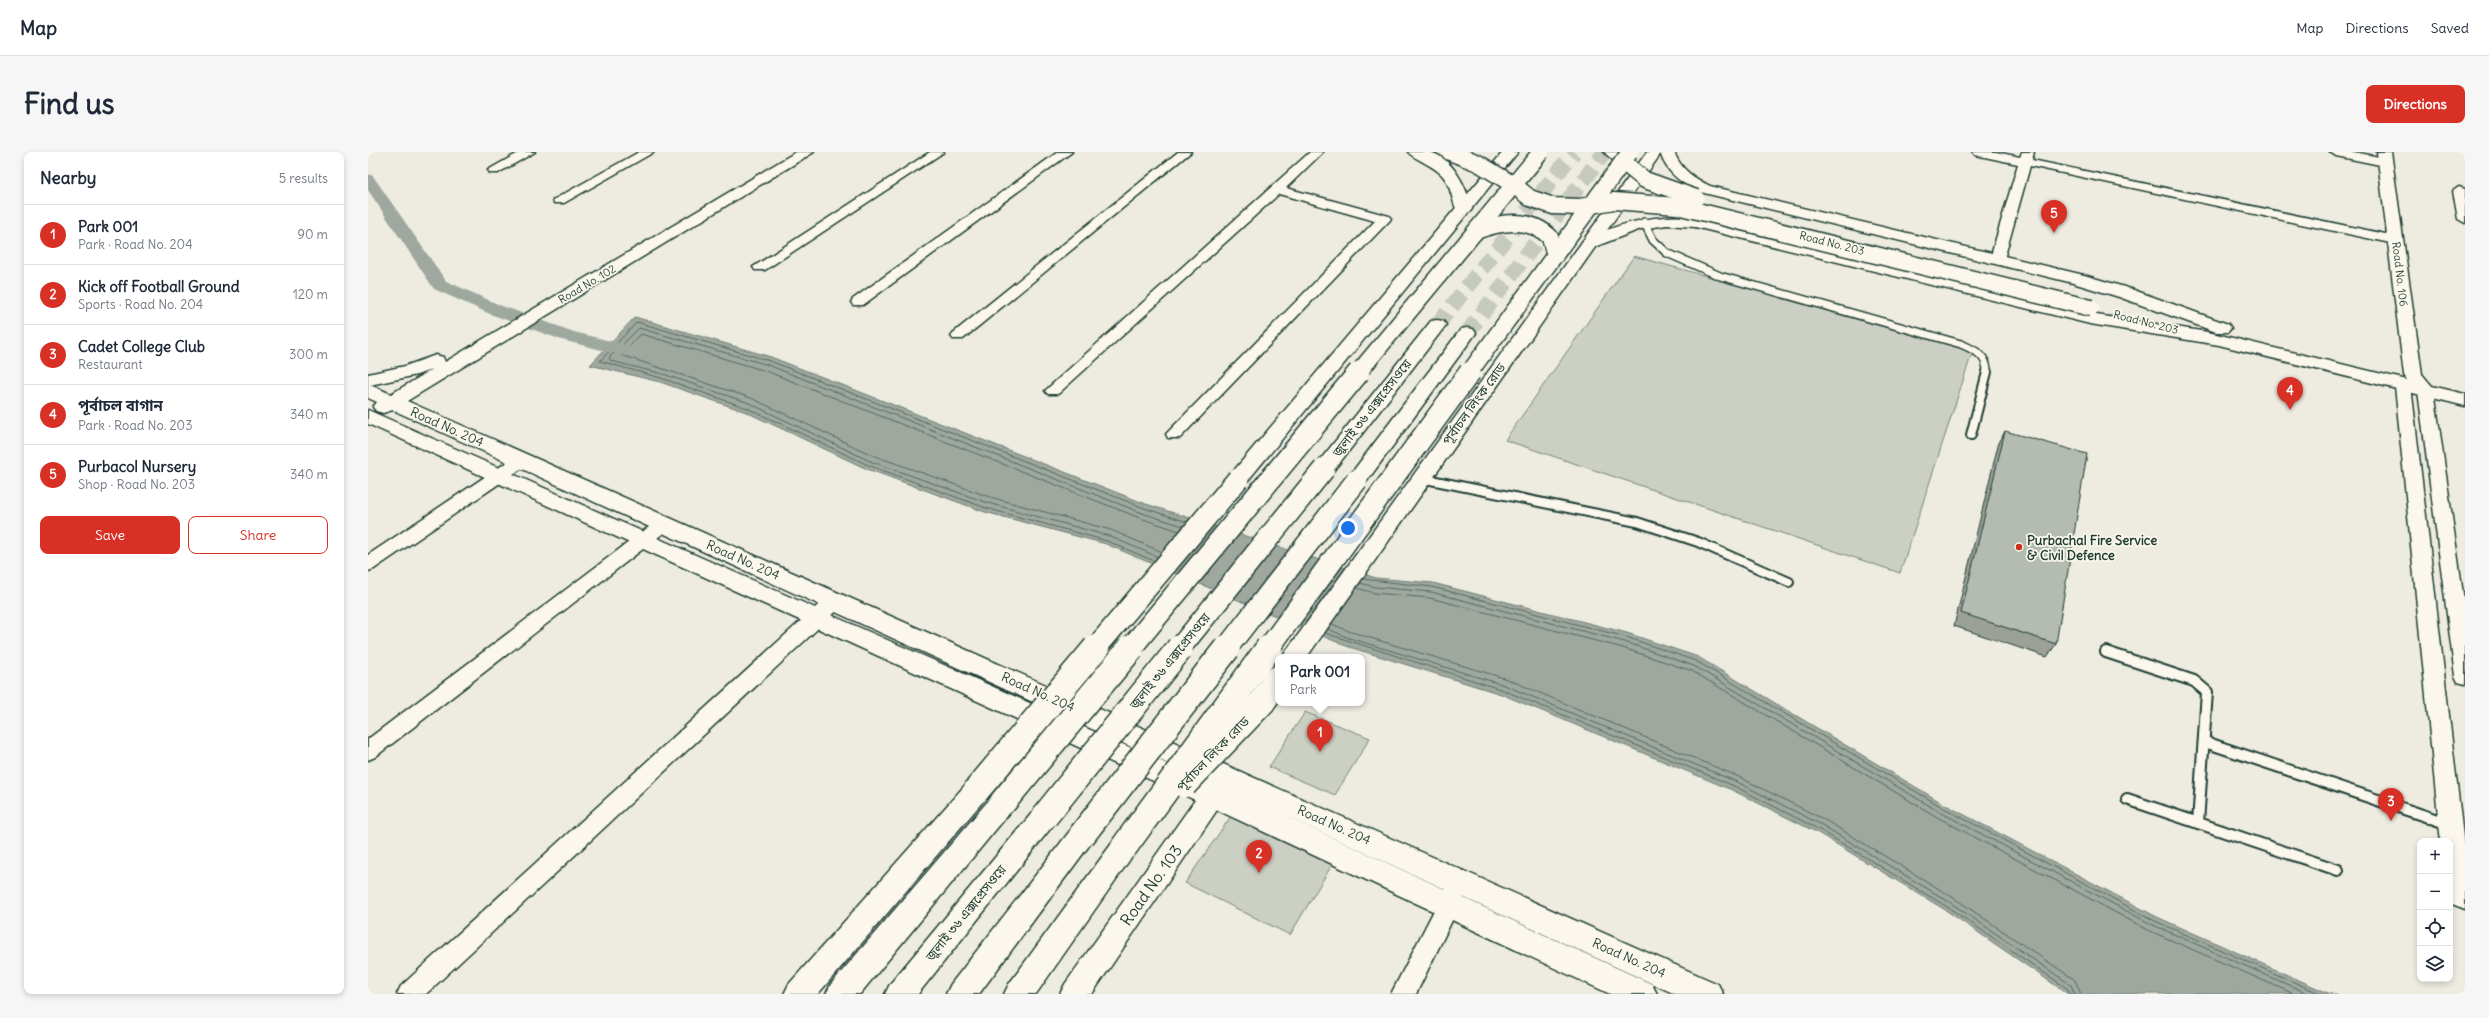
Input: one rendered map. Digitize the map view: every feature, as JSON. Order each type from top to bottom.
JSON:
[{"type":"main road","name":"Road No. 102","points":[[645,243],[790,152]]},
{"type":"main road","name":"Road No. 102","points":[[372,402],[645,243],[807,152]]},
{"type":"main road","points":[[1415,152],[1437,163],[1456,181],[1461,192],[1464,209]]},
{"type":"main road","name":"Road No. 203","points":[[1450,152],[1478,163],[1514,185],[1530,198],[1553,206],[1568,208],[1614,201],[1645,203],[1705,212],[2123,309],[2408,380],[2465,387]]},
{"type":"main road","points":[[799,994],[976,791],[1511,152]]},
{"type":"main road","points":[[840,994],[1003,802],[1541,152]]},
{"type":"main road","name":"পূর্বাচল লিংক রোড","points":[[1296,654],[1381,533],[1655,152]]},
{"type":"main road","name":"Road No. 203","points":[[1667,152],[1669,161],[1676,171],[1687,181],[1705,189],[2078,279],[2123,309]]},
{"type":"main road","points":[[1019,994],[1124,847],[1555,256],[1593,203],[1621,155]]},
{"type":"main road","name":"Road No. 203","points":[[1621,155],[1645,180],[1684,196],[2093,302]]},
{"type":"main road","name":"Road No. 106","points":[[2385,157],[2395,240],[2408,380]]},
{"type":"main road","name":"Road No. 203","points":[[1589,244],[1607,234],[1644,222],[1678,220],[1696,222],[2090,319],[2123,309]]},
{"type":"main road","points":[[1476,230],[1507,222],[1538,228],[1549,235],[1553,242],[1555,256]]},
{"type":"main road","name":"জুলাই ৩৬ এক্সপ্রেসওয়ে","points":[[900,994],[1324,469],[1437,325]]},
{"type":"main road","points":[[961,994],[1357,480],[1467,334]]},
{"type":"main road","points":[[372,402],[410,371],[447,359]]},
{"type":"main road","points":[[2408,380],[2426,391],[2465,400]]},
{"type":"main road","name":"Road No. 204","points":[[372,402],[522,460],[835,601],[1220,786],[1448,906],[1642,994]]},
{"type":"main road","name":"Road No. 204","points":[[372,402],[500,475],[817,618],[1220,786],[1459,882],[1708,994]]},
{"type":"main road","name":"পূর্বাচল লিংক রোড","points":[[1142,824],[1232,736],[1262,702],[1275,683]]},
{"type":"main road","name":"Road No. 103","points":[[1075,994],[1220,786]]},
{"type":"street","points":[[494,170],[529,152]]},
{"type":"street","points":[[559,200],[648,152]]},
{"type":"street","points":[[760,267],[938,152]]},
{"type":"street","points":[[858,302],[1066,152]]},
{"type":"street","points":[[958,336],[1185,152]]},
{"type":"street","points":[[1053,392],[1317,152]]},
{"type":"street","points":[[1979,152],[2027,157],[2395,240]]},
{"type":"street","points":[[2336,152],[2385,157]]},
{"type":"street","points":[[1997,260],[2027,157]]},
{"type":"street","points":[[1174,434],[1384,218],[1277,189]]},
{"type":"street","points":[[2465,192],[2459,191],[2465,219]]},
{"type":"street","points":[[2408,380],[2450,825],[2462,898]]},
{"type":"street","points":[[2426,391],[2465,676]]},
{"type":"street","points":[[368,564],[522,460]]},
{"type":"street","points":[[368,751],[664,524]]},
{"type":"street","points":[[409,994],[835,601]]},
{"type":"street","points":[[1403,994],[1459,882]]},
{"type":"lane","points":[[1644,222],[1653,240],[1668,253],[1720,276],[1781,295],[1961,344],[1978,352],[1986,362],[1987,376],[1970,435]]},
{"type":"lane","points":[[1421,478],[1637,522],[1698,542],[1788,582]]},
{"type":"lane","points":[[2106,652],[2200,684],[2208,695],[2198,823]]},
{"type":"lane","points":[[2205,742],[2450,825]]},
{"type":"lane","points":[[2127,799],[2338,870]]},
{"type":"shaded area","points":[[1634,256],[1973,350],[1900,573],[1505,440]]},
{"type":"shaded area","points":[[1305,712],[1370,738],[1335,795],[1269,767]]},
{"type":"shaded area","points":[[1231,816],[1333,863],[1290,935],[1185,883]]},
{"type":"water","points":[[635,317],[771,357],[1146,504],[1376,578],[1433,583],[1627,633],[1698,657],[1944,804],[2157,917],[2328,993],[2337,994],[2068,994],[1947,911],[1818,833],[1732,790],[1501,694],[1346,646],[1106,544],[985,512],[867,469],[746,412],[660,382],[590,365]]},
{"type":"building","name":"Purbachal Fire Service & Civil Defence","points":[[2005,431],[2087,454],[2056,644],[1961,613]]},
{"type":"waterway","points":[[368,179],[440,285],[496,310],[568,336],[637,353]]},
{"type":"tunnel","points":[[1437,325],[1574,152]]},
{"type":"tunnel","points":[[1467,333],[1605,152]]},
{"type":"place","name":"Purbacol Nursery","points":[[2054,233]]},
{"type":"place","name":"পূর্বাচল বাগান","points":[[2290,410]]},
{"type":"place","name":"Purbachal Fire Service & Civil Defence","points":[[2019,547]]},
{"type":"place","name":"Park 001","points":[[1320,752]]},
{"type":"place","name":"Cadet College Club","points":[[2391,821]]},
{"type":"place","name":"Kick off Football Ground","points":[[1259,873]]}]
